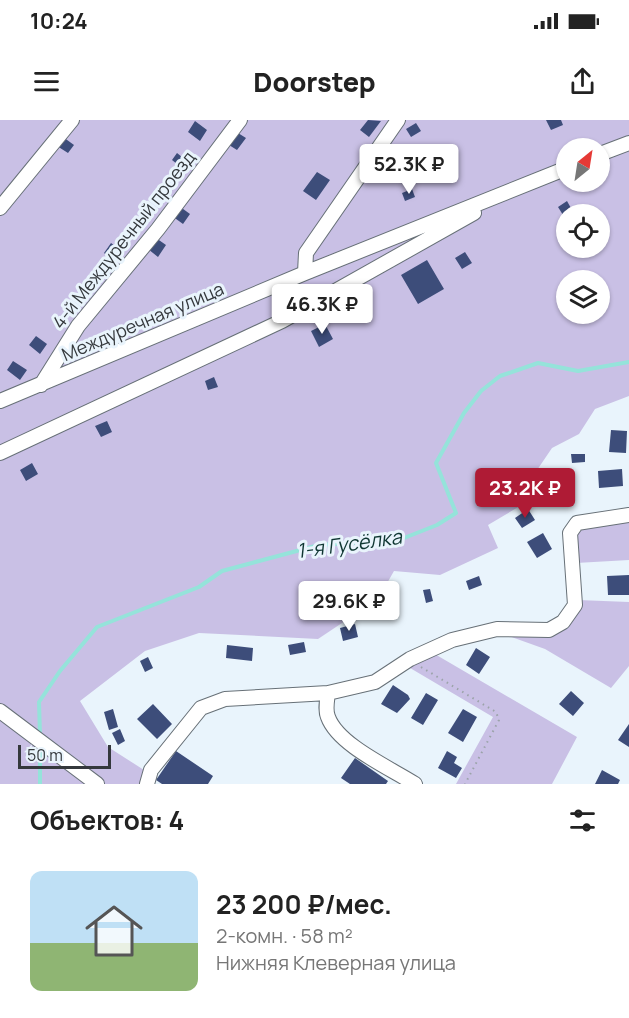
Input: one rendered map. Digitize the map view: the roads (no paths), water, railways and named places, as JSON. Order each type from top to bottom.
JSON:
[{"type":"street","points":[[0,208],[72,120]]},
{"type":"street","name":"4-й Междуречный проезд","points":[[41,385],[78,326],[158,229],[240,120]]},
{"type":"street","points":[[305,273],[306,253],[398,120]]},
{"type":"street","points":[[610,150],[629,143]]},
{"type":"street","name":"Междуречная улица","points":[[0,401],[305,273],[556,172]]},
{"type":"street","points":[[0,453],[282,321],[521,186]]},
{"type":"street","points":[[147,784],[152,770],[201,708],[212,702],[225,699],[328,693],[375,682],[410,659],[452,640],[497,629],[549,630],[563,622],[575,605],[570,533],[577,523],[629,515]]},
{"type":"street","points":[[328,693],[327,714],[332,727],[343,739],[415,784]]},
{"type":"street","points":[[0,711],[97,784]]},
{"type":"waterway","name":"1-я Гусёлка","points":[[40,735],[39,702],[60,671],[97,627],[199,587],[222,571],[319,545],[399,540],[437,525],[456,513],[436,463],[464,413],[481,391],[500,376],[538,363],[578,371],[629,362]]},
{"type":"waterway","name":"1-я Гусёлка","points":[[40,746],[40,784]]}]
